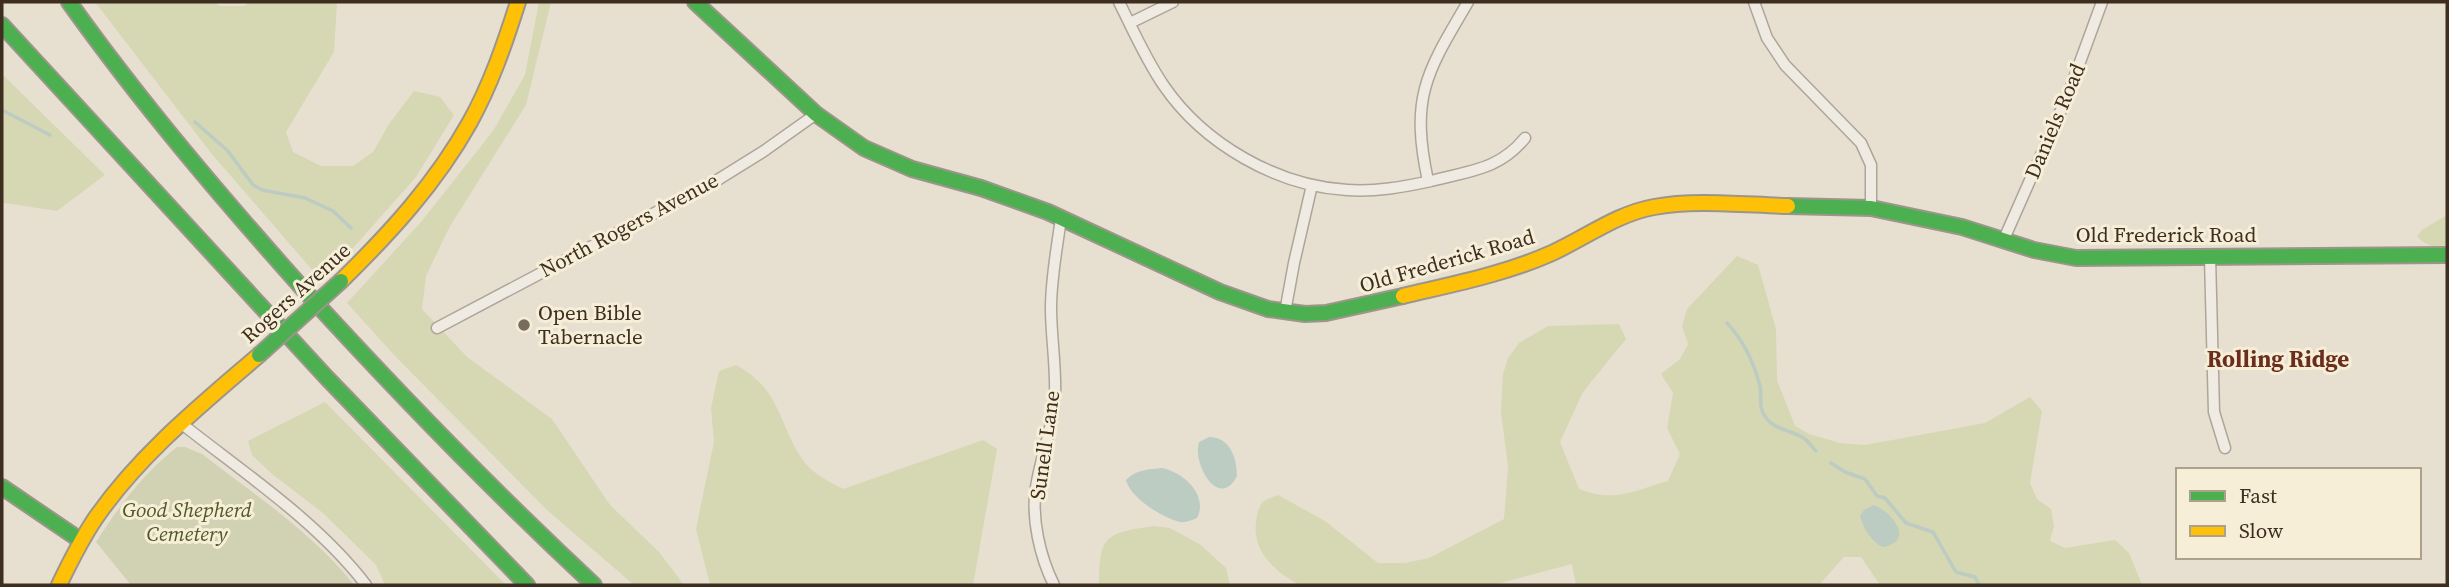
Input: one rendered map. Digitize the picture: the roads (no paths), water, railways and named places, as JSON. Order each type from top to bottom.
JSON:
[{"type":"main road","points":[[69,2],[148,109],[262,244],[435,431],[594,585]]},
{"type":"main road","name":"Rogers Avenue","points":[[59,585],[80,540],[119,486],[182,424],[341,281],[405,218],[453,153],[488,90],[517,2]]},
{"type":"main road","name":"Old Frederick Road","points":[[695,2],[816,114],[842,134],[886,159],[1015,200],[1061,218],[1220,292],[1250,304],[1285,312],[1325,313],[1359,307],[1495,274],[1552,253],[1617,218],[1653,207],[1706,204],[1871,208],[1914,216],[2004,239],[2034,250],[2077,258],[2447,255]]},
{"type":"main road","points":[[2,25],[113,143],[338,393],[527,585]]},
{"type":"main road","points":[[2,487],[80,540]]},
{"type":"street","points":[[1119,2],[1165,87],[1207,133],[1247,160],[1312,185],[1346,190],[1406,187],[1476,170],[1503,160],[1525,138]]},
{"type":"street","points":[[1130,23],[1172,2]]},
{"type":"street","points":[[1428,181],[1420,134],[1422,98],[1434,60],[1468,2]]},
{"type":"street","points":[[1754,2],[1767,38],[1784,65],[1861,143],[1871,165],[1871,208]]},
{"type":"street","name":"Daniels Road","points":[[2004,239],[2069,92],[2102,2]]},
{"type":"street","name":"North Rogers Avenue","points":[[437,328],[719,178],[764,151],[816,114]]},
{"type":"street","points":[[1285,312],[1312,185]]},
{"type":"street","name":"Sunell Lane","points":[[1054,585],[1046,570],[1035,516],[1035,489],[1055,393],[1051,308],[1061,218]]},
{"type":"street","points":[[2210,257],[2214,412],[2225,448]]},
{"type":"street","points":[[182,424],[315,530],[366,585]]},
{"type":"waterway","points":[[2,110],[50,135]]},
{"type":"waterway","points":[[195,122],[228,151],[253,185],[262,190],[305,198],[333,211],[351,228]]},
{"type":"waterway","points":[[1727,323],[1743,344],[1755,369],[1764,414],[1775,426],[1805,439],[1816,451]]},
{"type":"waterway","points":[[1831,463],[1845,472],[1865,479],[1877,496],[1885,498],[1906,523],[1933,532],[1956,572],[1975,577],[1979,585]]},
{"type":"place","name":"Open Bible Tabernacle","points":[[524,325]]},
{"type":"district","name":"Rolling Ridge","points":[[2278,359]]},
{"type":"park label","name":"Good Shepherd Cemetery","points":[[187,522]]}]
